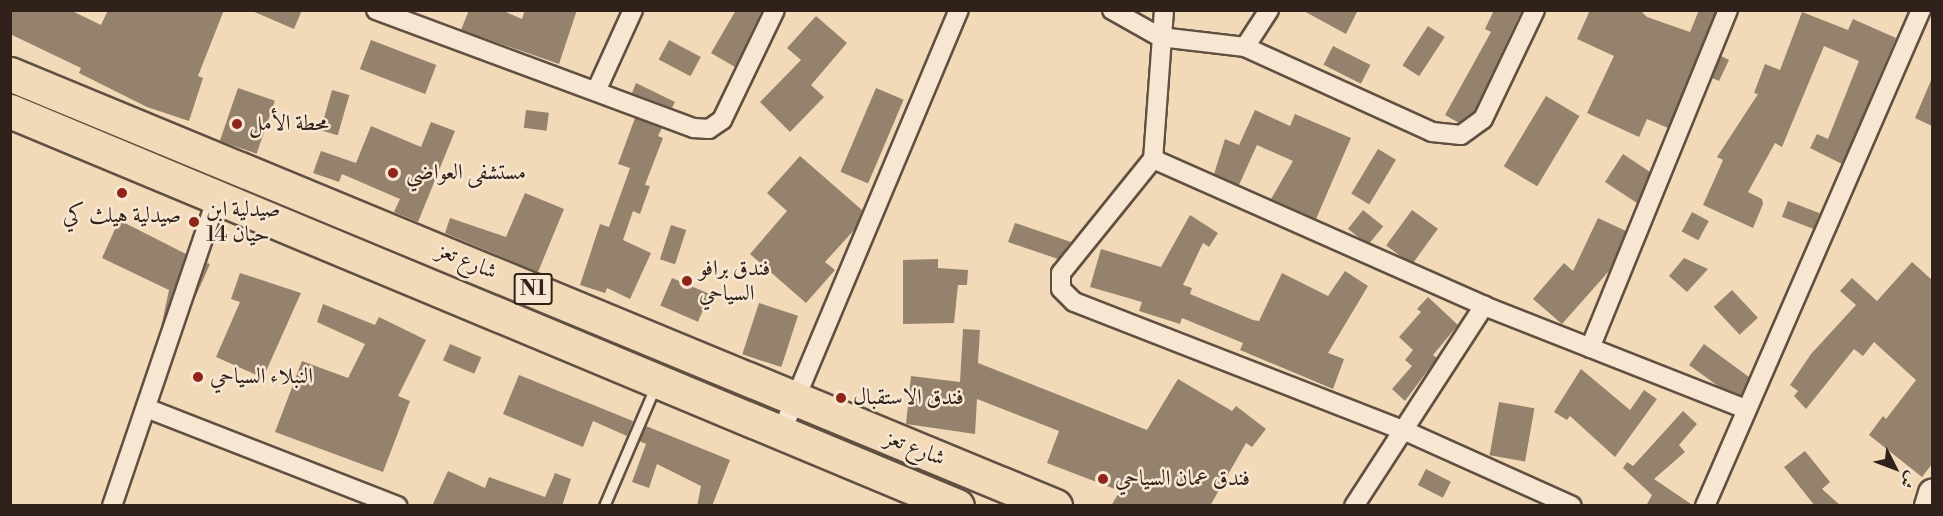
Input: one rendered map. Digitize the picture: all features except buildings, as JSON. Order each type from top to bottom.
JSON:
[{"type":"highway","name":"شارع تعز","points":[[10,74],[1055,506]]},
{"type":"highway","name":"شارع تعز","points":[[10,111],[218,195],[657,382],[957,506]]},
{"type":"street","points":[[376,10],[597,89],[694,128],[709,129],[722,120],[776,10]]},
{"type":"street","points":[[597,89],[633,10]]},
{"type":"street","points":[[781,434],[798,399],[959,10]]},
{"type":"street","points":[[1112,10],[1160,37],[1245,47],[1432,132],[1461,135],[1483,119],[1535,10]]},
{"type":"street","points":[[1164,10],[1160,37],[1153,159],[1060,273],[1061,290],[1074,302],[1403,430],[1572,506]]},
{"type":"street","points":[[1245,47],[1269,10]]},
{"type":"street","points":[[1590,348],[1728,10]]},
{"type":"street","points":[[1706,506],[1746,409],[1921,10]]},
{"type":"street","points":[[1153,159],[1484,306],[1746,409]]},
{"type":"street","points":[[112,506],[218,195]]},
{"type":"street","points":[[1354,506],[1484,306]]},
{"type":"street","points":[[146,408],[398,506]]},
{"type":"street","points":[[1928,506],[1932,493]]},
{"type":"lane","points":[[604,506],[657,382]]},
{"type":"place","name":"محطة الأمل","points":[[237,124]]},
{"type":"place","name":"مستشفى العواضي","points":[[393,173]]},
{"type":"place","name":"صيدلية هيلث كي","points":[[122,193]]},
{"type":"place","name":"صيدلية ابن حيان 14","points":[[194,222]]},
{"type":"place","name":"فندق برافو السياحي","points":[[687,281]]},
{"type":"place","name":"النبلاء السياحي","points":[[198,377]]},
{"type":"place","name":"فندق الاستقبال","points":[[841,398]]},
{"type":"place","name":"فندق عمان السياحي","points":[[1103,479]]}]
